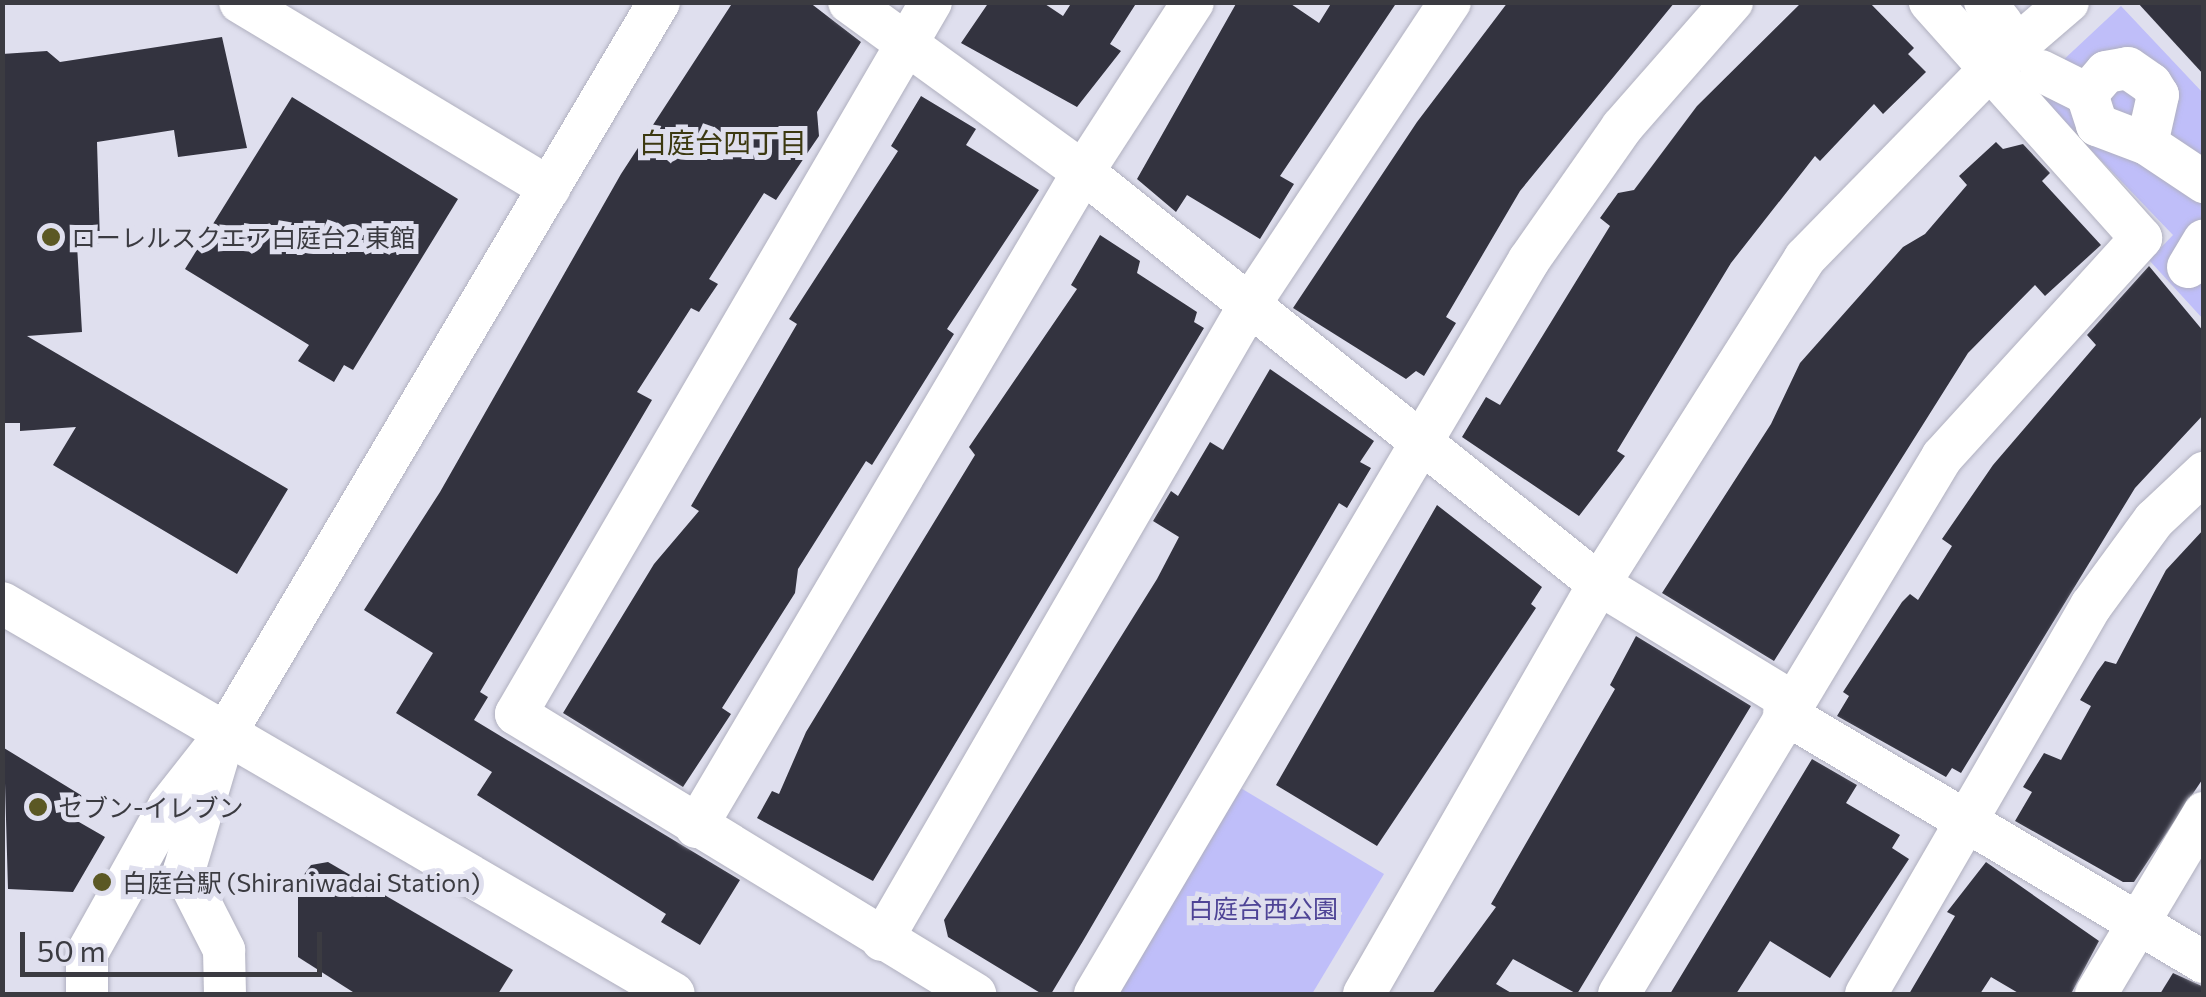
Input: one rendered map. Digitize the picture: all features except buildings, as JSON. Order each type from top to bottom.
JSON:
[{"type":"street","points":[[240,2],[550,188]]},
{"type":"street","points":[[87,994],[86,952],[169,806],[224,736],[660,2]]},
{"type":"street","points":[[849,2],[1083,172],[1599,584],[1968,822],[2204,962]]},
{"type":"street","points":[[931,2],[516,714],[975,994]]},
{"type":"street","points":[[696,827],[1083,172],[1193,2]]},
{"type":"street","points":[[882,940],[1250,304],[1450,2]]},
{"type":"street","points":[[1094,994],[1529,260],[1622,128],[1732,2]]},
{"type":"street","points":[[1619,994],[1787,707],[1942,457],[2142,238],[1930,2]]},
{"type":"street","points":[[1364,994],[1599,584],[1804,258],[1990,69],[2068,2]]},
{"type":"street","points":[[2087,94],[2106,72],[2128,68],[2151,84],[2158,95],[2147,144]]},
{"type":"street","points":[[2041,71],[2087,94],[2098,126],[2147,144],[2204,182]]},
{"type":"street","points":[[1866,994],[2090,606],[2154,520],[2204,473]]},
{"type":"street","points":[[2,603],[658,990]]},
{"type":"street","points":[[224,736],[184,870],[224,950],[225,994]]},
{"type":"street","points":[[2096,994],[2204,813]]},
{"type":"green space","points":[[2121,6],[2203,93],[2203,319],[2149,260],[2173,235],[2042,99],[2059,64]]},
{"type":"green space","name":"白庭台西公園","points":[[1234,784],[1384,874],[1312,994],[1111,994]]},
{"type":"place","name":"ローレルスクエア白庭台2 東館","points":[[51,237]]},
{"type":"place","name":"セブン-イレブン","points":[[38,807]]},
{"type":"place","name":"白庭台駅 (Shiraniwadai Station)","points":[[102,882]]},
{"type":"district","name":"白庭台四丁目","points":[[723,142]]}]
